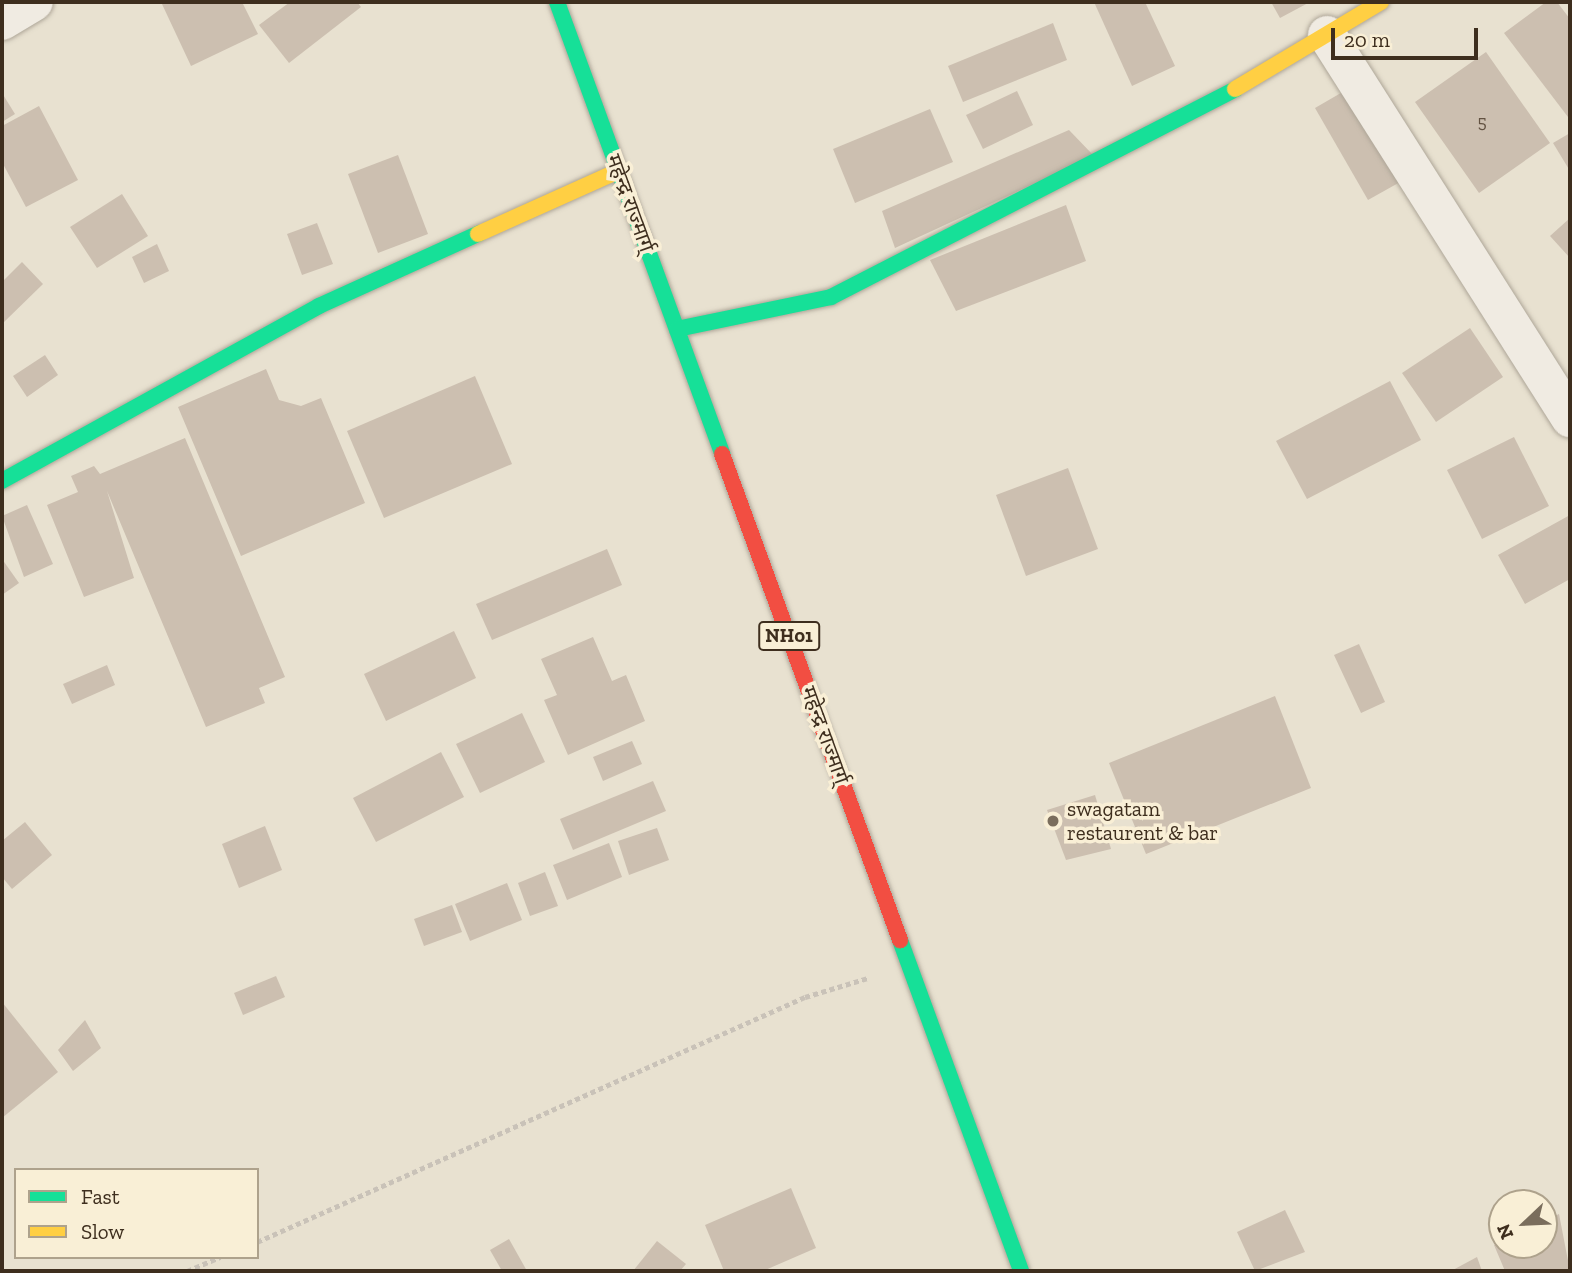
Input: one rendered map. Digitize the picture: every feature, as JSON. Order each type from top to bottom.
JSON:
[{"type":"main road","name":"महेन्द्र राज्मार्ग्","points":[[556,2],[1021,1271]]},
{"type":"main road","points":[[677,330],[831,297],[1327,35],[1381,2]]},
{"type":"main road","points":[[2,481],[319,306],[618,172]]},
{"type":"street","points":[[2,21],[34,2]]},
{"type":"street","points":[[1327,35],[1570,418]]},
{"type":"path","points":[[259,1241],[805,996],[909,965]]},
{"type":"path","points":[[187,1271],[215,1259]]},
{"type":"building","points":[[161,2],[242,2],[258,34],[191,66]]},
{"type":"building","points":[[290,2],[357,2],[361,7],[289,63],[259,25]]},
{"type":"building","points":[[1094,2],[1145,2],[1175,66],[1132,86]]},
{"type":"building","points":[[1271,2],[1310,2],[1280,18]]},
{"type":"building","points":[[1546,2],[1557,2],[1570,19],[1568,117],[1504,33]]},
{"type":"building","points":[[1053,23],[1067,60],[963,102],[948,66]]},
{"type":"building","points":[[1486,52],[1550,143],[1479,193],[1415,102]]},
{"type":"building","points":[[1365,79],[1418,172],[1368,200],[1315,108]]},
{"type":"building","points":[[1017,91],[1033,125],[983,149],[966,115]]},
{"type":"building","points":[[2,93],[15,114],[2,122]]},
{"type":"building","points":[[39,106],[78,180],[26,207],[2,162],[2,126]]},
{"type":"building","points":[[930,109],[953,162],[855,203],[833,149]]},
{"type":"building","points":[[1069,130],[1094,156],[895,248],[882,211]]},
{"type":"building","points":[[1570,133],[1570,171],[1553,143]]},
{"type":"building","points":[[398,155],[428,234],[378,253],[348,174]]},
{"type":"building","points":[[122,194],[148,236],[97,268],[70,227]]},
{"type":"building","points":[[1066,205],[1086,261],[956,311],[930,260]]},
{"type":"building","points":[[1570,218],[1570,258],[1550,236]]},
{"type":"building","points":[[317,223],[333,264],[302,275],[287,234]]},
{"type":"building","points":[[157,244],[169,271],[144,283],[132,257]]},
{"type":"building","points":[[22,262],[43,284],[2,324],[2,282]]},
{"type":"building","points":[[1470,328],[1503,377],[1436,422],[1402,373]]},
{"type":"building","points":[[45,355],[58,375],[27,397],[13,376]]},
{"type":"building","points":[[266,369],[279,400],[301,406],[321,398],[365,503],[241,556],[178,407]]},
{"type":"building","points":[[475,376],[512,464],[384,518],[347,431]]},
{"type":"building","points":[[1390,381],[1421,440],[1307,499],[1276,441]]},
{"type":"building","points":[[1514,437],[1549,506],[1482,539],[1447,470]]},
{"type":"building","points":[[185,438],[285,677],[259,688],[265,703],[206,727],[107,491],[134,578],[84,597],[47,505],[78,492],[71,476],[94,466],[100,474]]},
{"type":"building","points":[[1068,468],[1098,549],[1026,576],[996,495]]},
{"type":"building","points":[[27,505],[53,564],[24,577],[2,516]]},
{"type":"building","points":[[1570,515],[1570,579],[1525,604],[1498,555]]},
{"type":"building","points":[[607,549],[622,585],[492,640],[476,604]]},
{"type":"building","points":[[2,559],[19,583],[2,595]]},
{"type":"building","points":[[454,631],[476,678],[386,721],[364,674]]},
{"type":"building","points":[[593,637],[612,681],[626,675],[645,721],[568,755],[544,700],[557,695],[541,659]]},
{"type":"building","points":[[1359,644],[1385,702],[1361,713],[1334,655]]},
{"type":"building","points":[[107,665],[115,685],[72,704],[63,684]]},
{"type":"building","points":[[1275,696],[1311,788],[1146,854],[1109,763]]},
{"type":"building","points":[[522,713],[545,762],[480,793],[456,744]]},
{"type":"building","points":[[632,741],[642,764],[603,781],[593,757]]},
{"type":"building","points":[[441,752],[464,797],[376,842],[353,798]]},
{"type":"building","points":[[653,781],[666,811],[573,850],[560,819]]},
{"type":"building","points":[[1095,795],[1111,849],[1066,860],[1047,810]]},
{"type":"building","points":[[25,822],[52,855],[12,889],[2,877],[2,841]]},
{"type":"building","points":[[265,826],[282,870],[239,888],[222,844]]},
{"type":"building","points":[[657,828],[669,860],[629,875],[618,841]]},
{"type":"building","points":[[609,843],[622,877],[567,900],[553,865]]},
{"type":"building","points":[[545,872],[558,906],[530,916],[518,883]]},
{"type":"building","points":[[507,883],[522,920],[470,941],[455,904]]},
{"type":"building","points":[[452,905],[462,932],[424,946],[414,919]]},
{"type":"building","points":[[276,976],[285,997],[243,1015],[234,993]]},
{"type":"building","points":[[2,1002],[58,1072],[2,1118]]},
{"type":"building","points":[[85,1020],[101,1048],[73,1071],[58,1050]]},
{"type":"building","points":[[791,1188],[816,1248],[763,1271],[724,1271],[705,1225]]},
{"type":"building","points":[[1285,1210],[1305,1252],[1255,1271],[1237,1232]]},
{"type":"building","points":[[1558,1214],[1570,1271],[1505,1271],[1500,1259],[1558,1259]]},
{"type":"building","points":[[509,1239],[527,1271],[502,1271],[490,1250]]},
{"type":"building","points":[[657,1241],[686,1264],[680,1271],[633,1271]]},
{"type":"building","points":[[1477,1257],[1482,1271],[1451,1271]]},
{"type":"traffic: fast","points":[[557,2],[722,454]]},
{"type":"traffic: fast","points":[[677,329],[831,297],[1235,89]]},
{"type":"traffic: fast","points":[[2,481],[319,306],[478,234]]},
{"type":"traffic: fast","points":[[900,940],[1021,1271]]},
{"type":"traffic: slow","points":[[1235,89],[1381,2]]},
{"type":"traffic: slow","points":[[478,234],[618,171]]},
{"type":"traffic: jam","points":[[722,454],[900,940]]},
{"type":"place","name":"swagatam restaurent & bar","points":[[1053,821]]}]
